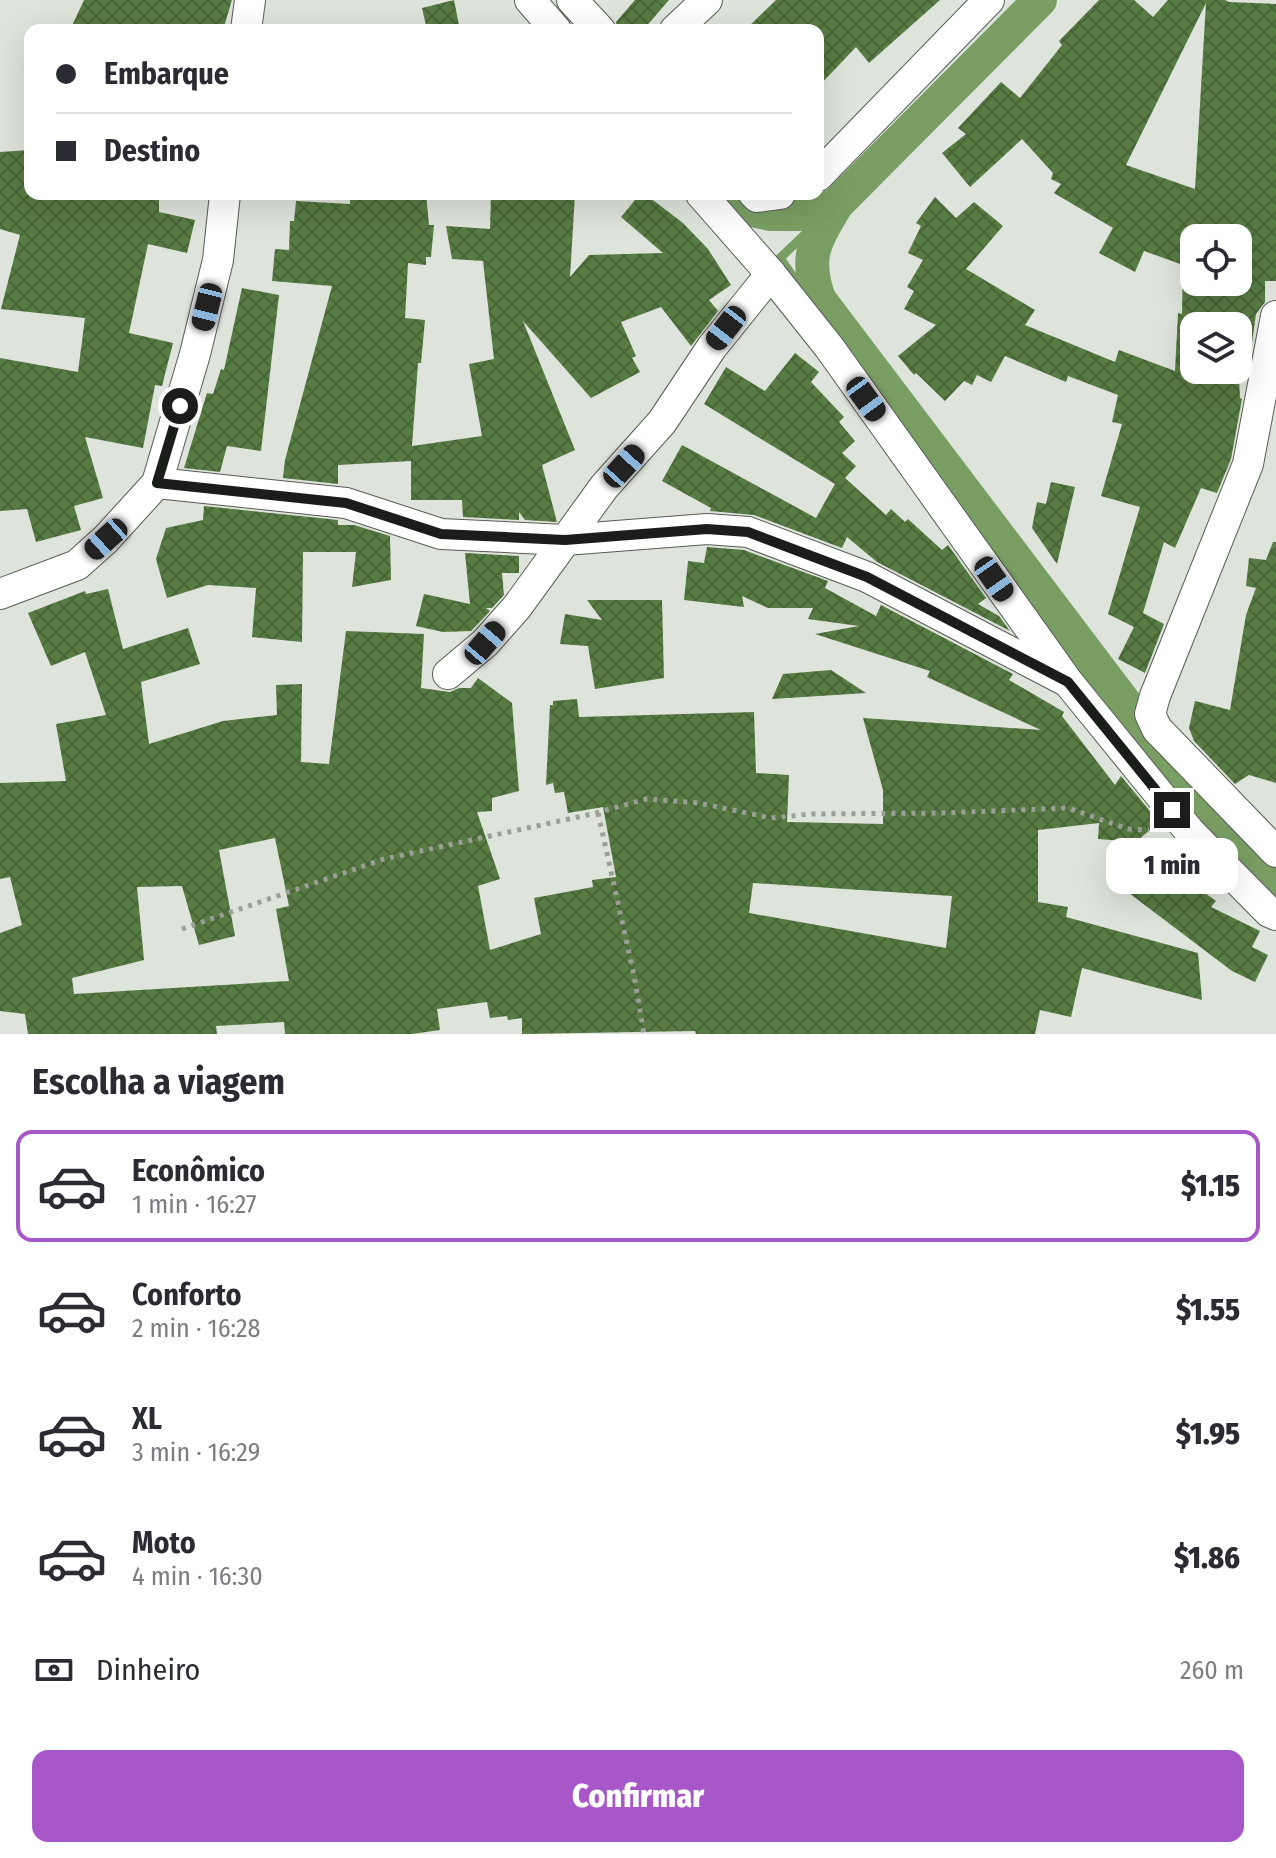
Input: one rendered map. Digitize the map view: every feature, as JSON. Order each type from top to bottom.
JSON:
[{"type":"street","points":[[247,24],[250,0]]},
{"type":"street","points":[[530,0],[551,24]]},
{"type":"street","points":[[572,0],[594,24]]},
{"type":"street","points":[[681,24],[707,0]]},
{"type":"street","points":[[824,170],[989,0]]},
{"type":"street","points":[[0,594],[77,565],[106,539],[157,483],[215,273],[224,200]]},
{"type":"street","points":[[706,200],[829,347],[1068,682],[1190,832],[1269,912],[1276,915]]},
{"type":"street","points":[[448,674],[485,643],[517,607],[604,487],[662,422],[712,347],[771,274]]},
{"type":"street","points":[[1276,316],[1248,464],[1150,714],[1157,729],[1276,852]]},
{"type":"street","points":[[157,483],[346,503],[441,534],[565,540],[707,529],[748,532],[867,577],[1068,682]]},
{"type":"path","points":[[182,929],[384,859],[598,813],[646,799],[699,803],[771,818],[810,814],[1068,808],[1128,829],[1190,832]]},
{"type":"path","points":[[598,813],[644,1034]]},
{"type":"building","points":[[84,0],[232,0],[225,24],[73,24]]},
{"type":"building","points":[[454,0],[459,24],[426,24],[422,8]]},
{"type":"building","points":[[635,0],[669,0],[648,24],[616,22]]},
{"type":"building","points":[[776,0],[940,0],[869,63],[856,47],[824,81],[824,24],[751,24]]},
{"type":"building","points":[[1099,0],[1134,0],[1153,17],[1168,0],[1276,4],[1276,281],[1265,281],[1265,302],[1256,314],[1252,343],[1252,312],[1182,312],[1182,296],[1252,296],[1252,224],[1180,224],[1180,264],[1144,251],[1135,272],[1099,253],[1113,228],[1054,193],[1061,184],[1051,179],[1053,173],[1022,139],[970,187],[942,153],[966,134],[958,128],[1001,82],[1020,98],[1062,45],[1059,41]],"holes":[[[1206,3],[1195,189],[1126,165]]]},
{"type":"building","points":[[24,150],[24,200],[159,200],[159,212],[195,220],[187,253],[148,244],[129,333],[173,343],[162,386],[155,385],[143,448],[85,437],[103,498],[74,506],[81,530],[36,542],[27,509],[0,511],[0,358],[78,372],[85,318],[1,309],[20,235],[0,229],[0,152]]},
{"type":"building","points":[[935,197],[956,218],[974,202],[1003,226],[966,269],[1035,310],[1025,325],[1115,362],[1119,350],[1175,371],[1178,313],[1180,384],[1239,384],[1242,399],[1231,459],[1217,493],[1201,488],[1175,548],[1164,542],[1143,613],[1164,624],[1145,673],[1118,659],[1134,627],[1108,614],[1140,507],[1101,496],[1122,424],[1112,422],[1118,395],[1068,376],[1066,382],[1005,356],[991,382],[977,375],[972,385],[964,381],[945,401],[916,373],[914,375],[898,356],[936,325],[904,309],[914,291],[907,287],[923,260],[908,253],[921,226],[916,223]]},
{"type":"building","points":[[350,200],[427,200],[429,225],[434,225],[431,257],[426,257],[426,265],[408,263],[405,318],[425,320],[421,363],[418,363],[412,446],[482,436],[469,364],[494,359],[483,261],[452,259],[446,226],[490,229],[491,200],[575,200],[570,277],[589,255],[663,253],[621,217],[635,200],[653,200],[683,223],[708,249],[731,285],[709,300],[718,311],[691,346],[661,307],[621,322],[636,356],[632,358],[640,372],[591,398],[523,321],[575,450],[542,465],[557,522],[525,520],[519,512],[519,520],[463,517],[462,500],[411,500],[411,461],[338,465],[338,484],[283,478],[285,460],[332,286],[272,281],[275,249],[289,250],[290,221],[294,221],[296,201],[350,204]]},
{"type":"building","points":[[242,288],[279,295],[261,451],[227,446],[220,472],[184,468],[207,393],[213,394],[221,369],[224,370]]},
{"type":"building","points":[[795,353],[819,372],[811,382],[844,417],[839,422],[855,441],[842,453],[856,466],[845,478],[886,515],[891,509],[905,522],[908,519],[942,550],[948,545],[986,598],[978,604],[999,616],[1010,631],[877,562],[847,537],[842,548],[754,515],[710,511],[711,508],[662,481],[682,445],[816,518],[835,484],[704,404],[726,367],[765,391]]},
{"type":"building","points":[[1051,482],[1075,487],[1057,564],[1032,528],[1037,502],[1046,504]]},
{"type":"building","points":[[204,506],[338,520],[338,525],[354,525],[390,536],[391,580],[352,587],[356,552],[303,552],[302,642],[252,637],[256,588],[208,585],[167,598],[156,559],[166,528],[203,520]]},
{"type":"building","points":[[1273,542],[1276,542],[1276,783],[1249,775],[1235,784],[1194,741],[1189,728],[1195,701],[1230,710],[1246,615],[1256,588],[1246,586],[1249,558],[1266,560]]},
{"type":"building","points":[[707,547],[744,550],[828,581],[825,588],[876,616],[881,605],[1013,674],[1009,680],[1064,712],[1062,716],[1115,785],[1121,776],[1159,822],[1136,842],[1098,839],[1099,823],[1038,830],[1038,902],[1068,907],[1066,917],[1198,953],[1202,1000],[1082,968],[1071,1017],[1040,1010],[1035,1034],[696,1034],[695,1031],[522,1034],[522,1018],[490,1018],[487,1002],[437,1009],[440,1030],[412,1034],[285,1034],[284,1022],[216,1026],[217,1034],[28,1034],[25,1014],[0,1011],[0,933],[22,925],[10,877],[0,879],[0,783],[66,781],[56,724],[106,715],[85,652],[51,666],[28,613],[85,591],[86,594],[108,589],[123,649],[188,628],[200,664],[141,682],[149,744],[223,721],[277,715],[276,685],[302,684],[301,762],[329,764],[346,631],[424,634],[421,688],[450,692],[471,688],[478,678],[512,703],[519,791],[492,798],[492,811],[477,812],[500,879],[478,886],[490,950],[541,934],[534,898],[593,887],[592,880],[616,877],[603,807],[568,813],[564,792],[555,793],[553,783],[546,785],[550,705],[553,701],[577,699],[579,717],[754,712],[756,773],[789,775],[787,822],[883,824],[883,790],[863,718],[1041,730],[927,677],[930,671],[815,634],[859,626],[808,619],[813,608],[768,608],[742,596],[744,607],[684,600],[688,561],[704,563]],"holes":[[[275,838],[289,906],[276,909],[289,981],[74,994],[72,978],[144,960],[137,887],[182,886],[199,945],[235,936],[219,850]],[[753,883],[952,896],[946,948],[749,913]]]},
{"type":"building","points":[[465,553],[519,556],[519,573],[502,573],[504,595],[492,608],[486,608],[490,611],[471,631],[443,632],[416,626],[424,594],[470,604]]},
{"type":"building","points":[[587,600],[662,600],[664,678],[595,689],[588,646],[560,644],[565,614],[602,620]]},
{"type":"building","points":[[831,670],[866,693],[772,699],[783,674]]},
{"type":"building","points":[[1145,849],[1216,901],[1211,907],[1260,931],[1252,947],[1268,955],[1255,982],[1232,971],[1117,884]]},
{"type":"waterway","points":[[1040,0],[837,204],[814,249],[812,271],[819,299],[1205,809],[1276,883]]},
{"type":"waterway","points":[[730,200],[735,206],[770,214],[815,214],[837,204]]},
{"type":"waterway","points":[[803,291],[780,258],[837,204]]},
{"type":"waterway","points":[[972,523],[1137,739],[1276,895]]},
{"type":"route","points":[[180,406],[157,483],[346,503],[441,534],[565,540],[707,529],[748,532],[867,577],[1068,682],[1172,810]]}]
